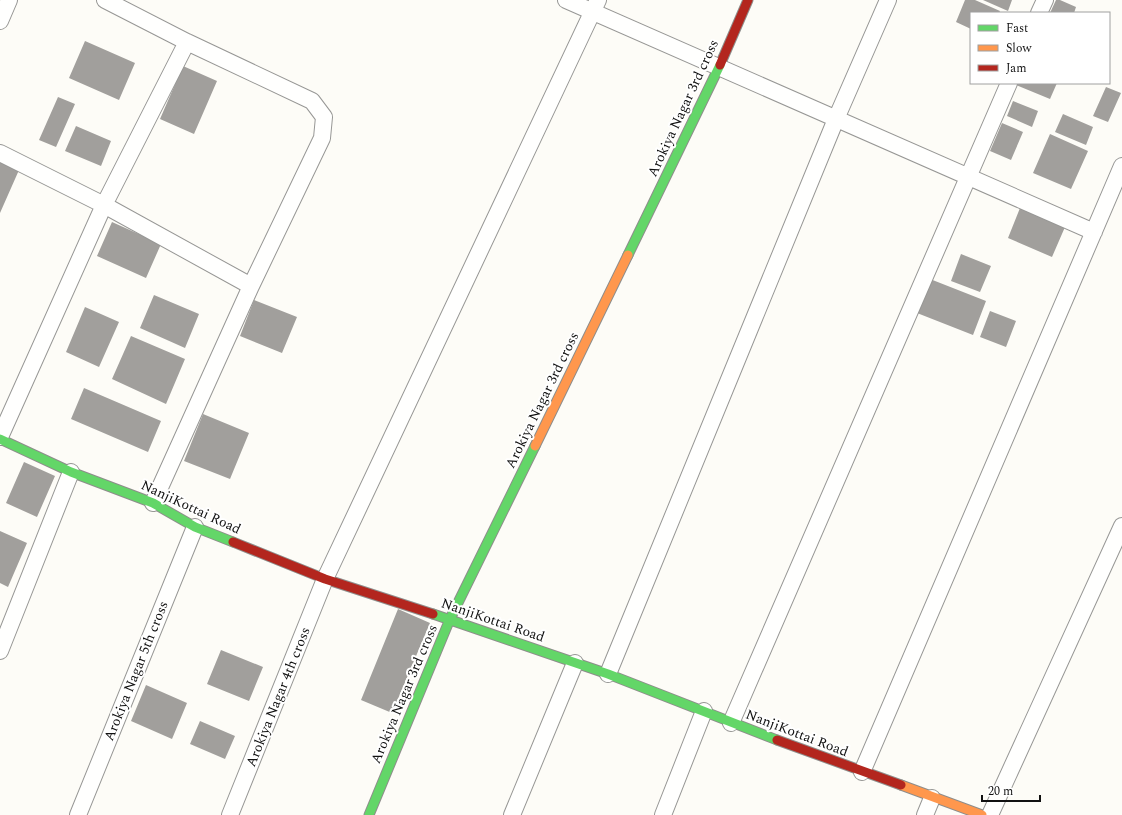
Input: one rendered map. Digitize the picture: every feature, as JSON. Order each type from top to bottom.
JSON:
[{"type":"main road","name":"Arokiya Nagar 3rd cross","points":[[369,815],[450,619],[719,68],[748,0]]},
{"type":"main road","name":"NanjiKottai Road","points":[[0,438],[72,472],[153,503],[195,527],[325,579],[450,619],[608,674],[731,723],[932,798],[982,815]]},
{"type":"street","points":[[0,20],[9,0]]},
{"type":"street","points":[[105,0],[187,42],[312,101],[324,117],[322,138],[250,286],[153,503]]},
{"type":"street","points":[[566,0],[596,6],[719,68],[1094,232]]},
{"type":"street","points":[[608,674],[836,119],[888,0]]},
{"type":"street","points":[[1039,12],[1045,0]]},
{"type":"street","name":"Arokiya Nagar 4th cross","points":[[230,815],[325,579],[596,6]]},
{"type":"street","points":[[0,438],[104,206],[187,42]]},
{"type":"street","points":[[731,723],[1009,84]]},
{"type":"street","points":[[0,153],[104,206],[250,286]]},
{"type":"street","points":[[862,772],[1122,166]]},
{"type":"street","points":[[0,651],[72,472]]},
{"type":"street","points":[[990,815],[1122,526]]},
{"type":"street","name":"Arokiya Nagar 5th cross","points":[[78,815],[195,527]]},
{"type":"street","points":[[512,815],[575,663]]},
{"type":"street","points":[[663,815],[704,711]]},
{"type":"street","points":[[925,815],[932,798]]},
{"type":"building","points":[[965,0],[975,0],[1000,11],[970,12],[970,29],[956,22]]},
{"type":"building","points":[[983,0],[1012,0],[1008,11]]},
{"type":"building","points":[[1056,0],[1060,0],[1076,7],[1074,12],[1050,12]]},
{"type":"building","points":[[85,41],[135,63],[119,100],[69,78]]},
{"type":"building","points":[[183,66],[217,81],[194,134],[160,119]]},
{"type":"building","points":[[1016,84],[1057,84],[1050,99]]},
{"type":"building","points":[[1106,87],[1121,93],[1108,122],[1093,116]]},
{"type":"building","points":[[58,97],[75,104],[56,147],[39,140]]},
{"type":"building","points":[[1013,101],[1038,111],[1032,127],[1007,116]]},
{"type":"building","points":[[1063,114],[1093,127],[1086,145],[1055,132]]},
{"type":"building","points":[[1002,123],[1023,132],[1011,160],[990,151]]},
{"type":"building","points":[[76,126],[111,141],[101,166],[65,151]]},
{"type":"building","points":[[1050,134],[1088,151],[1071,189],[1033,173]]},
{"type":"building","points":[[0,161],[19,170],[0,213]]},
{"type":"building","points":[[1020,208],[1065,227],[1052,257],[1008,238]]},
{"type":"building","points":[[112,222],[161,244],[146,278],[97,256]]},
{"type":"building","points":[[961,254],[991,266],[980,292],[951,281]]},
{"type":"building","points":[[930,279],[986,301],[973,335],[917,313]]},
{"type":"building","points":[[154,295],[199,314],[185,348],[140,328]]},
{"type":"building","points":[[254,300],[297,317],[282,353],[240,336]]},
{"type":"building","points":[[85,307],[119,322],[99,367],[66,352]]},
{"type":"building","points":[[990,311],[1016,321],[1006,347],[980,337]]},
{"type":"building","points":[[131,336],[185,359],[166,404],[112,379]]},
{"type":"building","points":[[84,388],[161,421],[148,452],[71,419]]},
{"type":"building","points":[[203,414],[249,433],[230,479],[184,461]]},
{"type":"building","points":[[24,462],[55,476],[37,517],[6,503]]},
{"type":"building","points":[[0,531],[27,543],[8,587],[0,583]]},
{"type":"building","points":[[398,609],[430,623],[392,713],[361,700]]},
{"type":"building","points":[[221,650],[263,667],[249,701],[207,684]]},
{"type":"building","points":[[146,685],[187,703],[172,739],[131,721]]},
{"type":"building","points":[[200,721],[235,736],[225,759],[190,744]]},
{"type":"traffic: fast","points":[[628,255],[720,65]]},
{"type":"traffic: fast","points":[[0,439],[71,472],[153,503],[195,527],[233,542]]},
{"type":"traffic: fast","points":[[369,815],[450,619],[535,446]]},
{"type":"traffic: fast","points":[[433,614],[608,674],[777,740]]},
{"type":"traffic: slow","points":[[535,446],[628,255]]},
{"type":"traffic: slow","points":[[901,785],[982,815]]},
{"type":"traffic: jam","points":[[720,65],[748,0]]},
{"type":"traffic: jam","points":[[233,542],[325,579],[433,614]]},
{"type":"traffic: jam","points":[[777,740],[901,785]]}]
